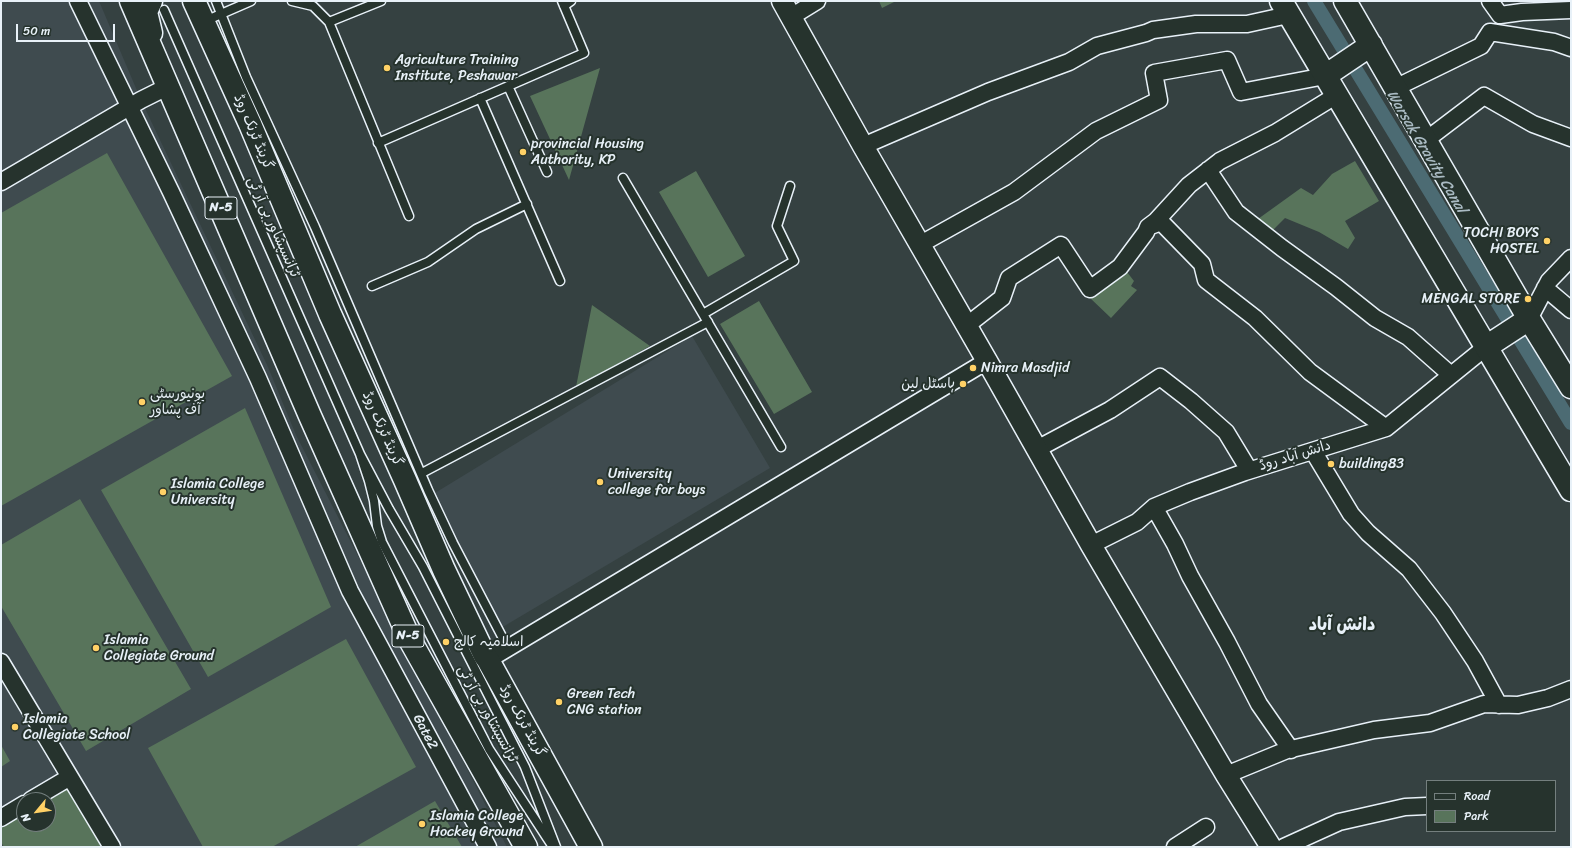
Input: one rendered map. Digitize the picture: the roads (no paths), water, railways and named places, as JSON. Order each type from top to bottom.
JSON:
[{"type":"main road","name":"N-5","points":[[131,1],[307,409],[410,640],[526,847]]},
{"type":"main road","name":"گرینڈ ٹرنک روڈ","points":[[194,1],[213,18],[250,124],[330,314],[406,480],[444,570],[485,656],[498,655],[590,847]]},
{"type":"main road","points":[[1345,1],[1529,319],[1571,387]]},
{"type":"main road","points":[[168,84],[148,24],[146,12],[164,4],[219,80],[232,103],[250,124]]},
{"type":"main road","points":[[1285,8],[1571,490]]},
{"type":"main road","points":[[1325,76],[1371,45]]},
{"type":"main road","points":[[1486,346],[1529,319]]},
{"type":"street","name":"Gate2","points":[[78,1],[171,192],[258,378],[336,562],[363,617],[488,847]]},
{"type":"street","points":[[817,1],[787,9],[862,146],[987,361],[1091,545],[1226,774],[1271,847]]},
{"type":"street","points":[[1490,1],[1500,15],[1522,12],[1571,10]]},
{"type":"street","points":[[862,146],[988,92],[1069,62],[1097,46],[1153,30],[1196,24],[1247,24],[1285,8]]},
{"type":"street","points":[[1395,88],[1481,46],[1490,32],[1554,42],[1571,48]]},
{"type":"street","points":[[919,245],[1014,192],[1096,131],[1159,100],[1154,73],[1227,60],[1242,92],[1325,76]]},
{"type":"street","points":[[1,182],[168,84]]},
{"type":"street","points":[[966,326],[1002,298],[1009,278],[1061,245],[1090,289],[1120,267],[1146,232],[1148,227],[1156,221],[1189,185],[1208,170],[1220,161],[1274,133],[1337,95]]},
{"type":"street","points":[[1426,140],[1484,96],[1533,124],[1571,138]]},
{"type":"street","points":[[1208,170],[1236,212],[1375,318],[1408,337],[1451,375]]},
{"type":"street","points":[[1148,227],[1161,222],[1202,264],[1206,280],[1255,318],[1310,372],[1386,428]]},
{"type":"street","points":[[1529,319],[1549,281],[1571,258]]},
{"type":"street","points":[[1545,288],[1571,310]]},
{"type":"street","name":"دانش آباد روڈ","points":[[1091,545],[1137,522],[1154,507],[1249,470],[1386,428],[1486,346]]},
{"type":"street","points":[[498,655],[987,361]]},
{"type":"street","points":[[1037,449],[1110,410],[1160,378],[1192,401],[1226,432],[1249,470]]},
{"type":"street","points":[[1314,450],[1351,514],[1368,534],[1409,569],[1443,612],[1475,661],[1500,705]]},
{"type":"street","points":[[1154,507],[1176,544],[1190,576],[1227,642],[1259,704],[1291,750]]},
{"type":"street","points":[[1,662],[112,847]]},
{"type":"street","points":[[1226,774],[1291,750],[1374,730],[1430,723],[1484,704],[1518,705],[1548,698],[1571,689]]},
{"type":"street","points":[[45,792],[70,777]]},
{"type":"street","points":[[1284,847],[1339,822],[1405,807],[1426,806]]},
{"type":"street","points":[[1,818],[16,809]]},
{"type":"street","points":[[1176,847],[1206,827]]},
{"type":"lane","points":[[216,1],[213,18],[263,116],[315,227],[453,543],[498,655]]},
{"type":"lane","points":[[213,18],[251,1]]},
{"type":"lane","points":[[292,1],[313,6],[329,22],[409,216]]},
{"type":"lane","points":[[329,22],[381,1]]},
{"type":"lane","points":[[378,143],[584,53],[566,3]]},
{"type":"lane","name":"ٹرانسپشاور بی آر ٹی","points":[[164,4],[360,454],[389,509],[423,567],[525,767],[554,847]]},
{"type":"lane","points":[[508,86],[547,172]]},
{"type":"lane","points":[[480,98],[560,281]]},
{"type":"lane","points":[[623,178],[781,447]]},
{"type":"lane","points":[[703,314],[794,261],[777,226],[790,186]]},
{"type":"lane","points":[[372,286],[428,262],[476,229],[527,204]]},
{"type":"lane","points":[[422,474],[708,322]]},
{"type":"lane","name":"ٹرانسپشاور بی آر ٹی","points":[[360,454],[369,481],[374,501],[377,526],[382,542],[489,749],[554,847]]},
{"type":"lane","points":[[562,776],[600,847]]},
{"type":"waterway","name":"Warsak Gravity Canal","points":[[1314,1],[1571,423]]},
{"type":"place","name":"Agriculture Training Institute, Peshawar","points":[[387,68]]},
{"type":"place","name":"provincial Housing Authority, KP","points":[[523,152]]},
{"type":"place","name":"TOCHI BOYS HOSTEL","points":[[1547,241]]},
{"type":"place","name":"MENGAL STORE","points":[[1528,299]]},
{"type":"place","name":"Nimra Masdjid","points":[[973,368]]},
{"type":"place","name":"ہاسٹل لین","points":[[963,384]]},
{"type":"place","name":"یونیورسٹی آف پشاور","points":[[142,402]]},
{"type":"place","name":"building83","points":[[1331,464]]},
{"type":"place","name":"University college for boys","points":[[600,482]]},
{"type":"place","name":"Islamia College University","points":[[163,492]]},
{"type":"place","name":"اسلامیہ کالج","points":[[446,642]]},
{"type":"place","name":"Islamia Collegiate Ground","points":[[96,648]]},
{"type":"place","name":"Green Tech CNG station","points":[[559,702]]},
{"type":"place","name":"Islamia Collegiate School","points":[[15,727]]},
{"type":"place","name":"Islamia College Hockey Ground","points":[[422,824]]},
{"type":"district","name":"دانش آباد","points":[[1342,625]]}]
